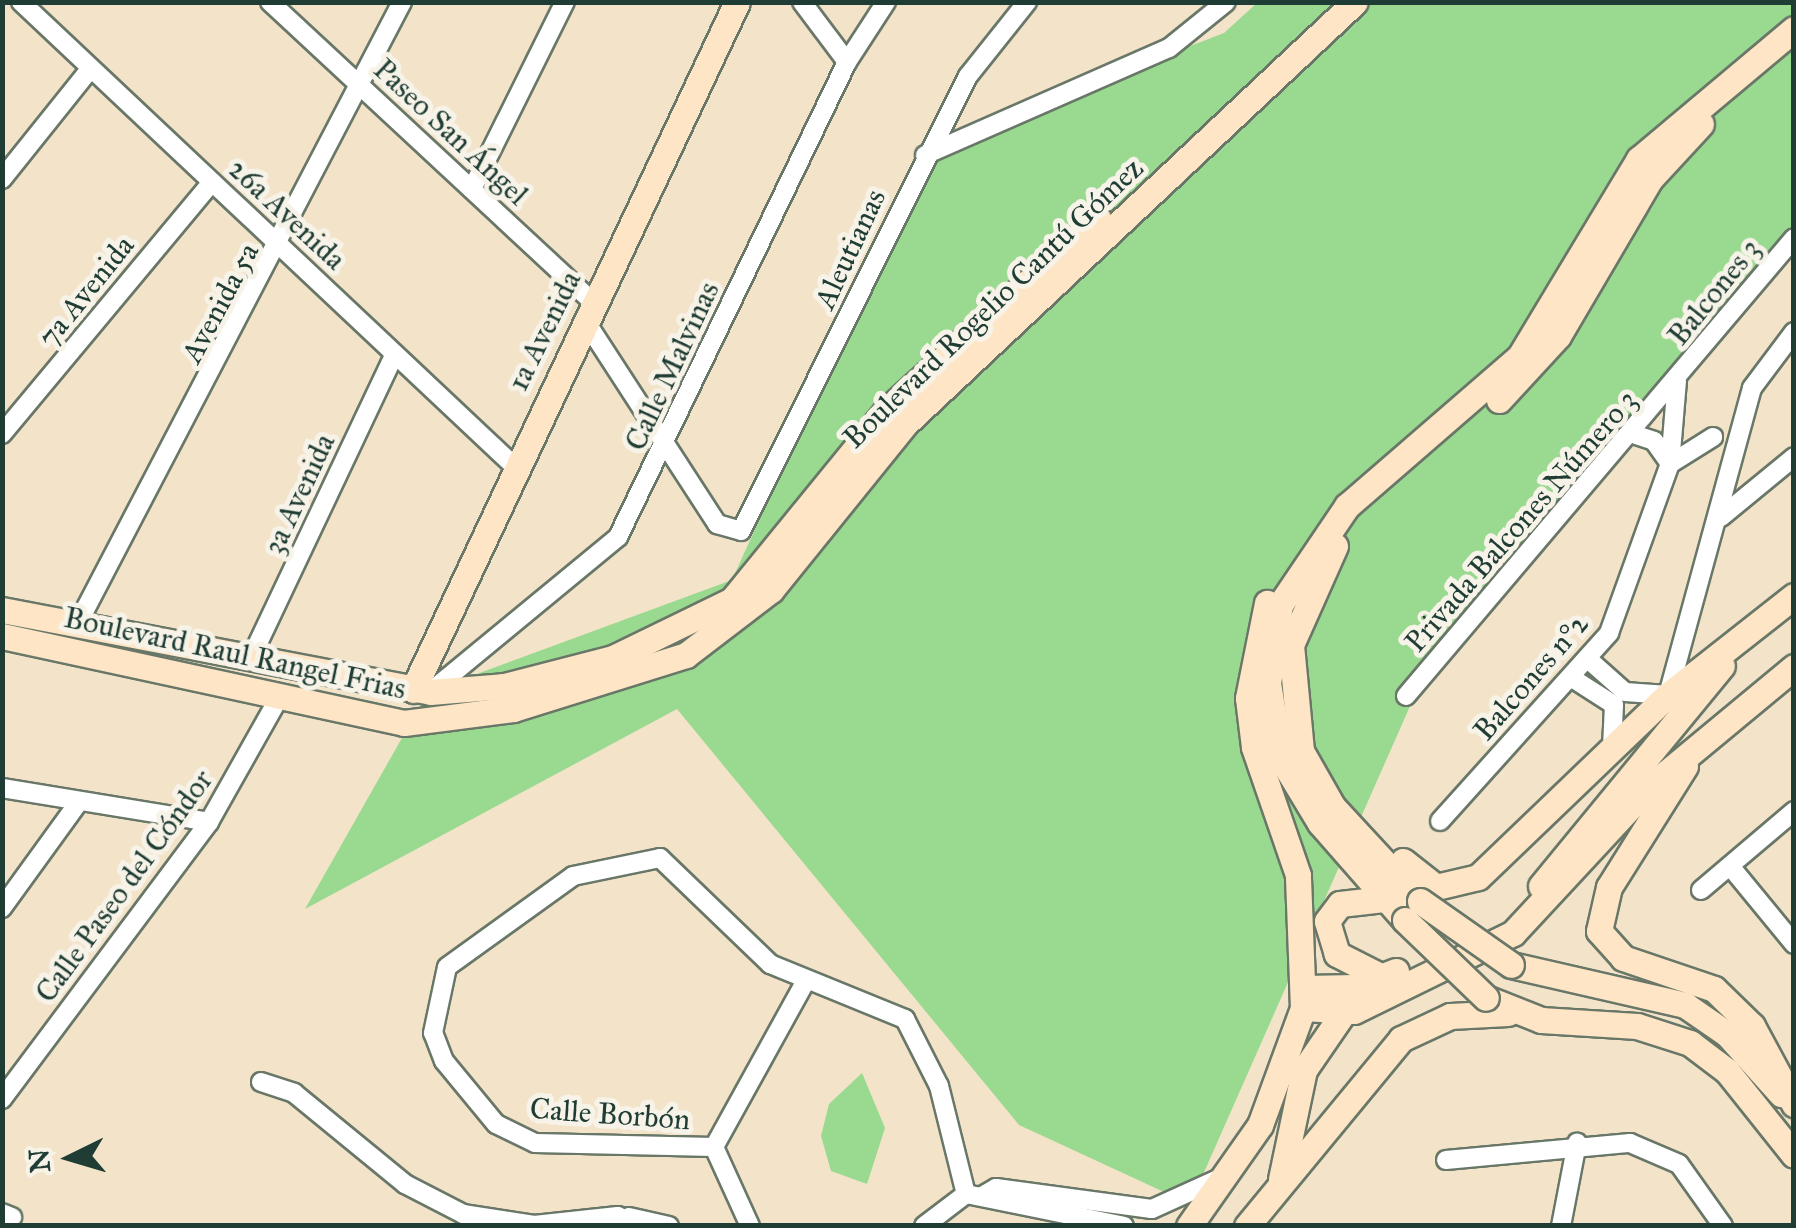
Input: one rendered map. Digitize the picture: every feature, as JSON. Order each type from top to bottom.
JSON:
[{"type":"main road","name":"1a Avenida","points":[[422,691],[514,466],[737,2]]},
{"type":"main road","name":"Boulevard Rogelio Cantú Gómez","points":[[508,697],[668,638],[732,600],[886,410],[1228,109],[1334,2]]},
{"type":"main road","name":"Boulevard Rogelio Cantú Gómez","points":[[508,697],[686,655],[735,624],[904,425],[1355,2]]},
{"type":"main road","points":[[1189,1226],[1260,1125],[1304,998],[1298,874],[1254,747],[1250,658],[1278,579],[1319,522],[1347,506],[1520,356],[1639,159],[1794,29]]},
{"type":"main road","points":[[1512,1013],[1486,998],[1412,911],[1318,785],[1288,686],[1298,613],[1326,559],[1533,368],[1680,142],[1794,52]]},
{"type":"main road","points":[[1347,506],[1280,606],[1272,723],[1296,791],[1384,899],[1511,965],[1685,1005],[1727,1034],[1794,1107]]},
{"type":"main road","points":[[1318,785],[1424,882],[1450,888],[1478,877],[1668,695],[1790,602]]},
{"type":"main road","points":[[2,610],[422,691],[508,697]]},
{"type":"main road","name":"Boulevard Raul Rangel Frias","points":[[2,636],[404,724],[508,697]]},
{"type":"main road","points":[[2,652],[84,656]]},
{"type":"main road","points":[[1304,998],[1382,977],[1522,906],[1716,659]]},
{"type":"main road","points":[[1277,1193],[1304,1070],[1341,1016],[1531,920],[1647,789],[1794,667]]},
{"type":"main road","points":[[1689,756],[1609,887],[1600,931],[1623,958],[1714,988],[1752,1026],[1794,1107]]},
{"type":"main road","points":[[1382,977],[1337,954],[1327,921],[1340,904],[1384,899]]},
{"type":"main road","points":[[1304,998],[1341,1016]]},
{"type":"main road","points":[[1247,1226],[1402,1039],[1473,1011],[1637,1026],[1690,1043],[1726,1070],[1794,1155]]},
{"type":"main road","points":[[1260,1125],[1288,1154]]},
{"type":"street","name":"26a Avenida","points":[[21,2],[514,466]]},
{"type":"street","name":"Paseo San Ángel","points":[[270,2],[472,189],[590,313],[665,446],[717,524],[741,530]]},
{"type":"street","name":"Avenida 5a","points":[[77,625],[281,246],[402,2]]},
{"type":"street","points":[[472,189],[565,2]]},
{"type":"street","points":[[802,2],[847,62]]},
{"type":"street","name":"Calle Malvinas","points":[[422,691],[598,558],[665,446],[847,62],[886,2]]},
{"type":"street","name":"Aleutianas","points":[[741,530],[925,155],[968,76],[1027,2]]},
{"type":"street","points":[[925,155],[1169,48],[1226,2]]},
{"type":"street","points":[[2,179],[91,68]]},
{"type":"street","name":"7a Avenida","points":[[2,434],[212,182]]},
{"type":"street","name":"Balcones 3","points":[[1677,380],[1794,238]]},
{"type":"street","points":[[1572,678],[1620,699],[1668,695],[1760,367],[1794,332]]},
{"type":"street","name":"3a Avenida","points":[[251,658],[395,354]]},
{"type":"street","name":"Privada Balcones Número 3","points":[[1406,696],[1636,435],[1677,380]]},
{"type":"street","name":"Balcones n°2","points":[[1440,821],[1590,660],[1628,591],[1670,464],[1677,380]]},
{"type":"street","points":[[1636,435],[1654,441],[1670,464],[1714,438]]},
{"type":"street","points":[[1721,517],[1794,458]]},
{"type":"street","points":[[1590,660],[1620,699],[1612,749]]},
{"type":"street","name":"Calle Paseo del Cóndor","points":[[2,1099],[209,822],[279,698]]},
{"type":"street","points":[[2,788],[209,822]]},
{"type":"street","points":[[2,908],[78,803]]},
{"type":"street","points":[[1701,890],[1794,810]]},
{"type":"street","name":"Calle Borbón","points":[[750,1226],[714,1147],[535,1143],[496,1124],[444,1061],[433,1033],[447,967],[573,876],[648,858],[681,871],[770,964],[905,1018],[939,1086],[974,1195]]},
{"type":"street","points":[[1730,866],[1794,944]]},
{"type":"street","points":[[714,1147],[806,980]]},
{"type":"street","points":[[261,1082],[294,1092],[431,1202],[534,1225],[633,1221],[669,1226]]},
{"type":"street","points":[[1446,1160],[1577,1143],[1630,1143],[1679,1164],[1723,1226]]},
{"type":"street","points":[[1561,1226],[1577,1143]]},
{"type":"street","points":[[924,1226],[974,1195],[996,1188],[1152,1210],[1231,1171]]},
{"type":"street","points":[[974,1195],[1124,1226]]},
{"type":"green space","points":[[1257,3],[1793,3],[1793,227],[1430,661],[1190,1204],[1019,1125],[677,709],[305,909],[428,692],[732,580],[928,147],[1224,33]]},
{"type":"green space","points":[[862,1073],[885,1128],[867,1184],[831,1171],[821,1136],[829,1104]]}]
